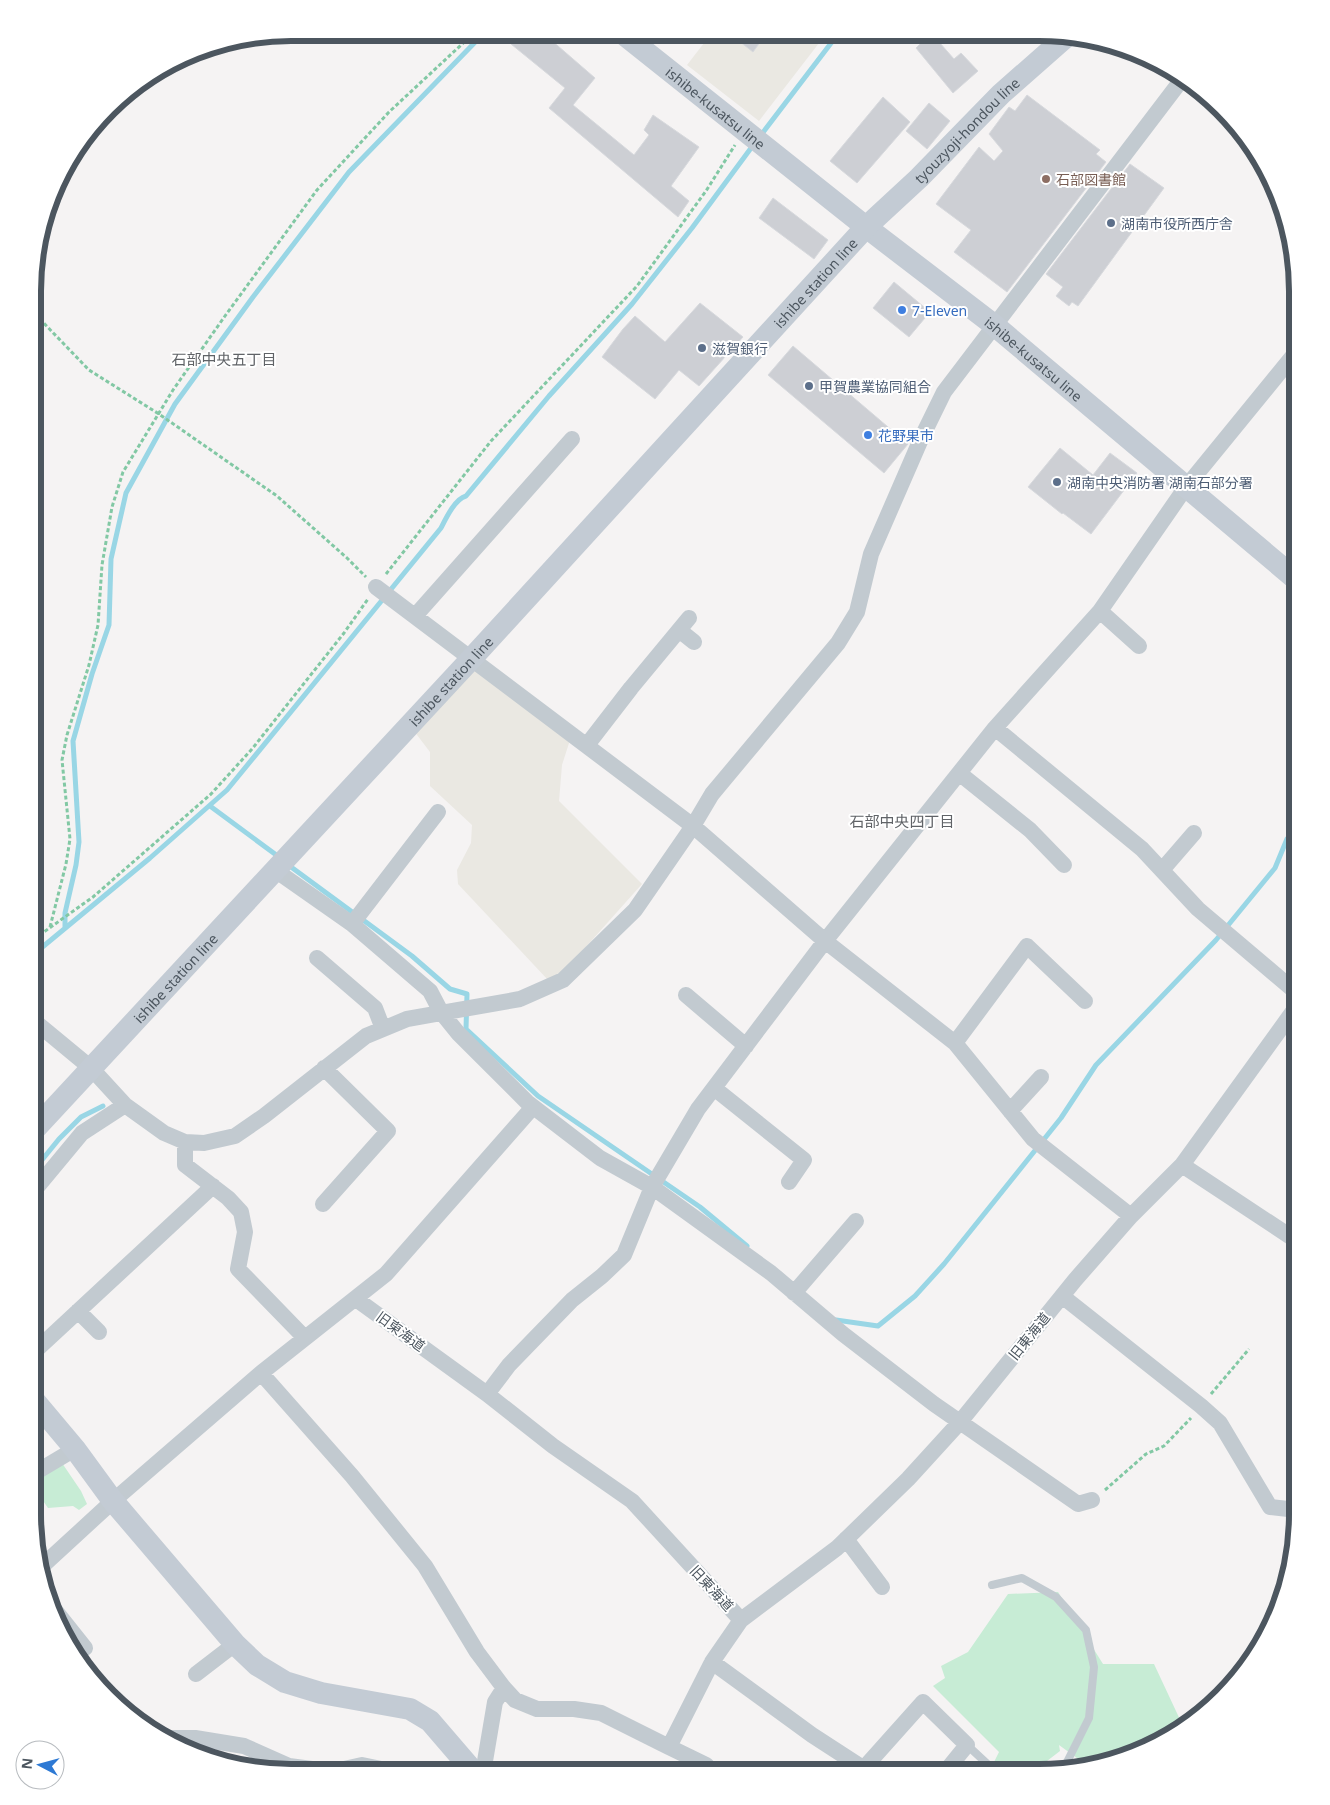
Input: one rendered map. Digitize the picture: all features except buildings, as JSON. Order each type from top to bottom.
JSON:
[{"type":"main road","name":"ishibe-kusatsu line","points":[[631,41],[866,227],[994,325],[1289,573]]},
{"type":"main road","name":"tyouzyoji-hondou line","points":[[866,227],[919,178],[1001,94],[1060,42]]},
{"type":"main road","name":"ishibe station line","points":[[41,1123],[472,658],[866,227]]},
{"type":"main road","points":[[41,1409],[75,1449],[113,1500],[235,1644],[257,1665],[285,1682],[320,1693],[410,1709],[430,1721],[467,1764]]},
{"type":"street","points":[[41,1027],[91,1068],[126,1105],[164,1133],[185,1142],[204,1142],[235,1136],[264,1116],[366,1036],[407,1019],[520,999],[563,980],[635,910],[694,826],[712,794],[838,643],[857,612],[871,554],[924,431],[944,392],[1179,84]]},
{"type":"street","points":[[487,1394],[509,1365],[572,1300],[624,1255],[652,1187],[698,1109],[825,941],[995,728],[1100,611],[1186,487],[1289,362]]},
{"type":"street","points":[[415,616],[572,439]]},
{"type":"street","points":[[376,587],[694,826],[825,941],[955,1043],[1033,1139],[1131,1216]]},
{"type":"street","points":[[1100,611],[1140,646]]},
{"type":"street","points":[[587,745],[684,624],[694,642]]},
{"type":"street","points":[[995,728],[1142,849],[1198,909],[1289,986]]},
{"type":"street","points":[[959,773],[1030,830],[1064,865]]},
{"type":"street","points":[[352,924],[438,812]]},
{"type":"street","points":[[1162,870],[1194,833]]},
{"type":"street","points":[[275,870],[352,924],[430,991],[441,1012],[458,1033],[533,1107],[600,1158],[652,1187],[771,1273],[842,1334],[934,1404],[1078,1504],[1092,1500]]},
{"type":"street","points":[[955,1043],[1027,946],[1085,1001]]},
{"type":"street","points":[[317,958],[374,1008],[383,1029]]},
{"type":"street","points":[[686,995],[746,1046]]},
{"type":"street","name":"旧東海道","points":[[356,1299],[487,1394],[553,1446],[632,1502],[741,1620],[837,1548],[908,1479],[960,1422],[1062,1296],[1131,1216],[1182,1165],[1289,1017]]},
{"type":"street","points":[[323,1204],[388,1131],[324,1068]]},
{"type":"street","points":[[1010,1111],[1041,1077]]},
{"type":"street","points":[[714,1088],[804,1160],[789,1182]]},
{"type":"street","points":[[41,1182],[82,1133],[126,1105]]},
{"type":"street","points":[[46,1562],[113,1500],[261,1373],[304,1337],[356,1299],[386,1274],[533,1107]]},
{"type":"street","points":[[185,1142],[185,1165],[228,1198],[241,1212],[245,1232],[238,1269],[304,1337]]},
{"type":"street","points":[[1182,1165],[1289,1236]]},
{"type":"street","points":[[41,1346],[212,1186]]},
{"type":"street","points":[[794,1293],[856,1221]]},
{"type":"street","points":[[1062,1296],[1220,1423],[1270,1507],[1289,1509]]},
{"type":"street","points":[[78,1311],[99,1332]]},
{"type":"street","points":[[261,1373],[352,1476],[425,1566],[477,1652],[515,1700],[537,1709],[574,1709],[601,1713],[704,1764]]},
{"type":"street","points":[[41,1469],[75,1449]]},
{"type":"street","points":[[846,1539],[882,1587]]},
{"type":"street","points":[[670,1747],[712,1662],[741,1620]]},
{"type":"street","points":[[68,1626],[85,1648]]},
{"type":"street","points":[[196,1674],[235,1644]]},
{"type":"street","points":[[712,1662],[812,1735],[858,1764]]},
{"type":"street","points":[[484,1764],[494,1702],[504,1688]]},
{"type":"street","points":[[872,1764],[923,1702],[968,1745],[953,1764]]},
{"type":"street","points":[[180,1738],[195,1738],[244,1746],[284,1764]]},
{"type":"lane","points":[[992,1585],[1022,1578],[1056,1597],[1086,1630],[1094,1666],[1089,1718],[1067,1762]]},
{"type":"lane","points":[[968,1745],[988,1764]]},
{"type":"path","points":[[50,927],[66,864],[70,839],[62,760],[67,735],[89,665],[98,625],[102,565],[112,508],[124,472],[159,414],[225,316],[318,190],[389,112],[465,41]]},
{"type":"path","points":[[41,934],[92,897],[211,794],[252,749],[344,633],[376,587],[490,441],[637,286],[706,191],[744,130]]},
{"type":"path","points":[[41,320],[89,370],[159,414],[277,496],[347,558],[376,587]]},
{"type":"path","points":[[1092,1500],[1119,1480],[1146,1454],[1164,1446],[1249,1349]]},
{"type":"shaded area","points":[[706,41],[821,41],[759,121],[687,65]]},
{"type":"shaded area","points":[[475,666],[570,740],[562,765],[559,801],[642,884],[567,968],[548,980],[458,884],[457,870],[471,843],[472,825],[430,786],[430,752],[414,731]]},
{"type":"green space","points":[[62,1463],[81,1491],[87,1504],[79,1510],[73,1506],[48,1508],[41,1498],[41,1475]]},
{"type":"green space","points":[[1058,1592],[1103,1664],[1154,1664],[1180,1720],[1135,1745],[1088,1759],[1080,1760],[1059,1745],[1060,1751],[1043,1764],[993,1764],[999,1752],[933,1686],[945,1678],[941,1666],[968,1652],[1008,1594]]},
{"type":"waterway","points":[[65,928],[65,913],[76,865],[79,842],[73,741],[92,674],[109,625],[111,559],[126,493],[175,404],[253,297],[349,172],[476,41]]},
{"type":"waterway","points":[[761,135],[833,41]]},
{"type":"waterway","points":[[41,948],[150,858],[227,790],[441,528],[448,514],[458,501],[466,496],[549,396],[632,304],[692,228],[754,144]]},
{"type":"waterway","points":[[210,806],[279,857]]},
{"type":"waterway","points":[[836,1320],[878,1326],[915,1296],[944,1264],[1061,1118],[1096,1065],[1216,940],[1275,868],[1289,837]]},
{"type":"waterway","points":[[287,864],[412,956],[450,989],[467,994],[466,1029],[538,1096],[700,1207],[747,1246]]},
{"type":"waterway","points":[[41,1161],[59,1139],[81,1117],[103,1106]]},
{"type":"place","name":"石部図書館","points":[[1046,179]]},
{"type":"place","name":"湖南市役所西庁舎","points":[[1111,223]]},
{"type":"place","name":"7-Eleven","points":[[902,310]]},
{"type":"place","name":"滋賀銀行","points":[[702,348]]},
{"type":"place","name":"甲賀農業協同組合","points":[[809,386]]},
{"type":"place","name":"花野果市","points":[[868,435]]},
{"type":"place","name":"湖南中央消防署 湖南石部分署","points":[[1057,482]]},
{"type":"district","name":"石部中央五丁目","points":[[224,359]]},
{"type":"district","name":"石部中央四丁目","points":[[902,821]]}]
